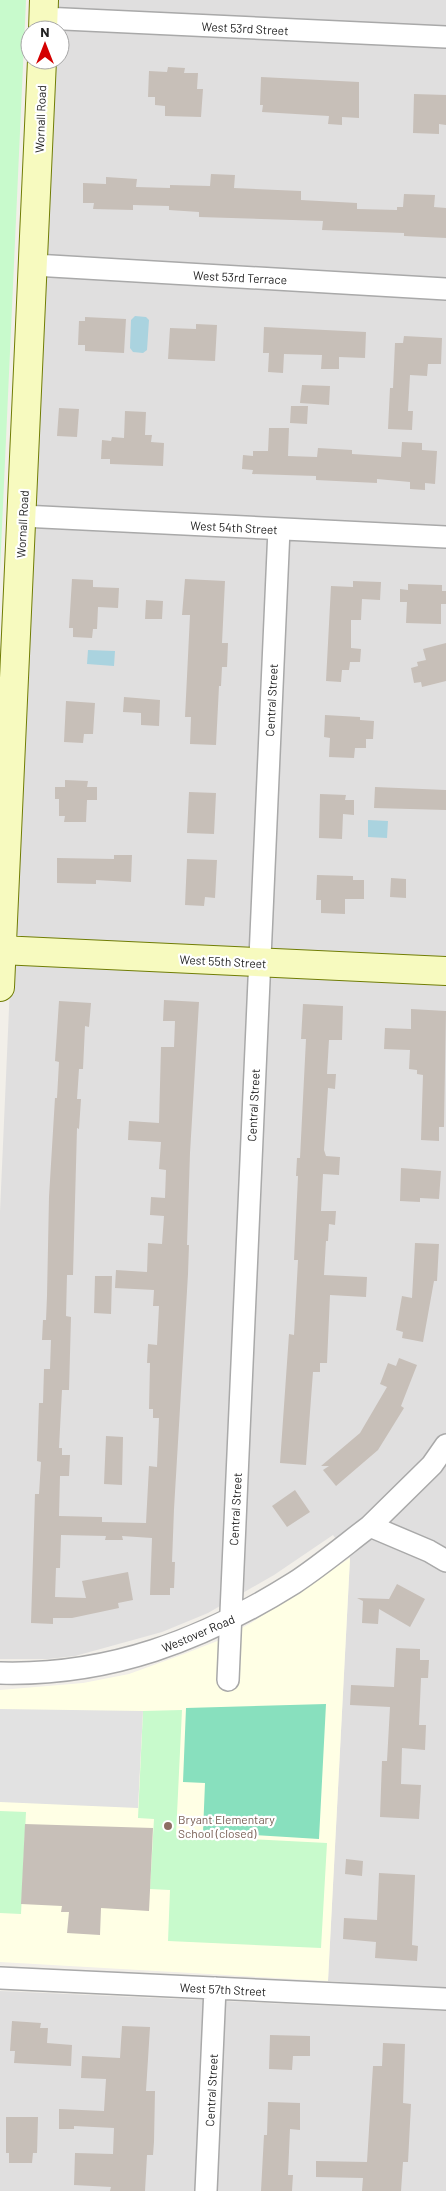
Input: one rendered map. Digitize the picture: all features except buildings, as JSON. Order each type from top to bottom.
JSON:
[{"type":"main road","name":"Wornall Road","points":[[0,987],[42,70]]},
{"type":"main road","name":"West 55th Street","points":[[1,950],[446,971]]},
{"type":"street","name":"West 53rd Street","points":[[44,16],[446,37]]},
{"type":"street","name":"West 53rd Terrace","points":[[34,266],[446,288]]},
{"type":"street","name":"West 54th Street","points":[[22,516],[446,537]]},
{"type":"street","name":"Central Street","points":[[228,1680],[279,529]]},
{"type":"street","name":"Westover Road","points":[[0,1673],[35,1674],[100,1666],[167,1647],[230,1620],[295,1582],[370,1526],[432,1465],[446,1445]]},
{"type":"street","points":[[370,1526],[429,1551],[446,1561]]},
{"type":"street","name":"West 57th Street","points":[[0,1978],[446,1999]]},
{"type":"street","name":"Central Street","points":[[206,2191],[215,1988]]},
{"type":"shaded area","points":[[53,0],[446,0],[446,1989],[328,1981],[350,1558],[333,1535],[274,1575],[208,1613],[162,1632],[75,1656],[48,1659],[0,1659],[0,1212],[51,70],[70,70],[70,20],[52,20]]},
{"type":"shaded area","name":"Bryant Elementary School (closed)","points":[[350,1558],[328,1981],[0,1962],[0,1690],[83,1683],[129,1674],[184,1654],[220,1640],[251,1623]]},
{"type":"shaded area","points":[[0,1709],[143,1711],[138,1808],[0,1802]]},
{"type":"shaded area","points":[[0,1991],[446,2011],[446,2191],[0,2191]]},
{"type":"green space","points":[[0,0],[26,0],[25,20],[20,20],[20,70],[23,70],[0,571]]},
{"type":"green space","points":[[326,1704],[319,1839],[203,1832],[205,1783],[183,1782],[186,1708]]},
{"type":"green space","points":[[182,1710],[176,1835],[327,1843],[321,1948],[168,1941],[170,1890],[150,1889],[154,1819],[138,1818],[143,1711]]},
{"type":"green space","points":[[0,1811],[26,1812],[21,1914],[0,1913]]},
{"type":"water","points":[[135,316],[146,317],[149,320],[147,350],[143,353],[133,352],[130,348],[131,320]]},
{"type":"water","points":[[88,650],[115,651],[114,666],[87,664]]},
{"type":"water","points":[[368,820],[388,821],[387,838],[368,837]]},
{"type":"place","name":"Bryant Elementary School (closed)","points":[[168,1826]]}]
